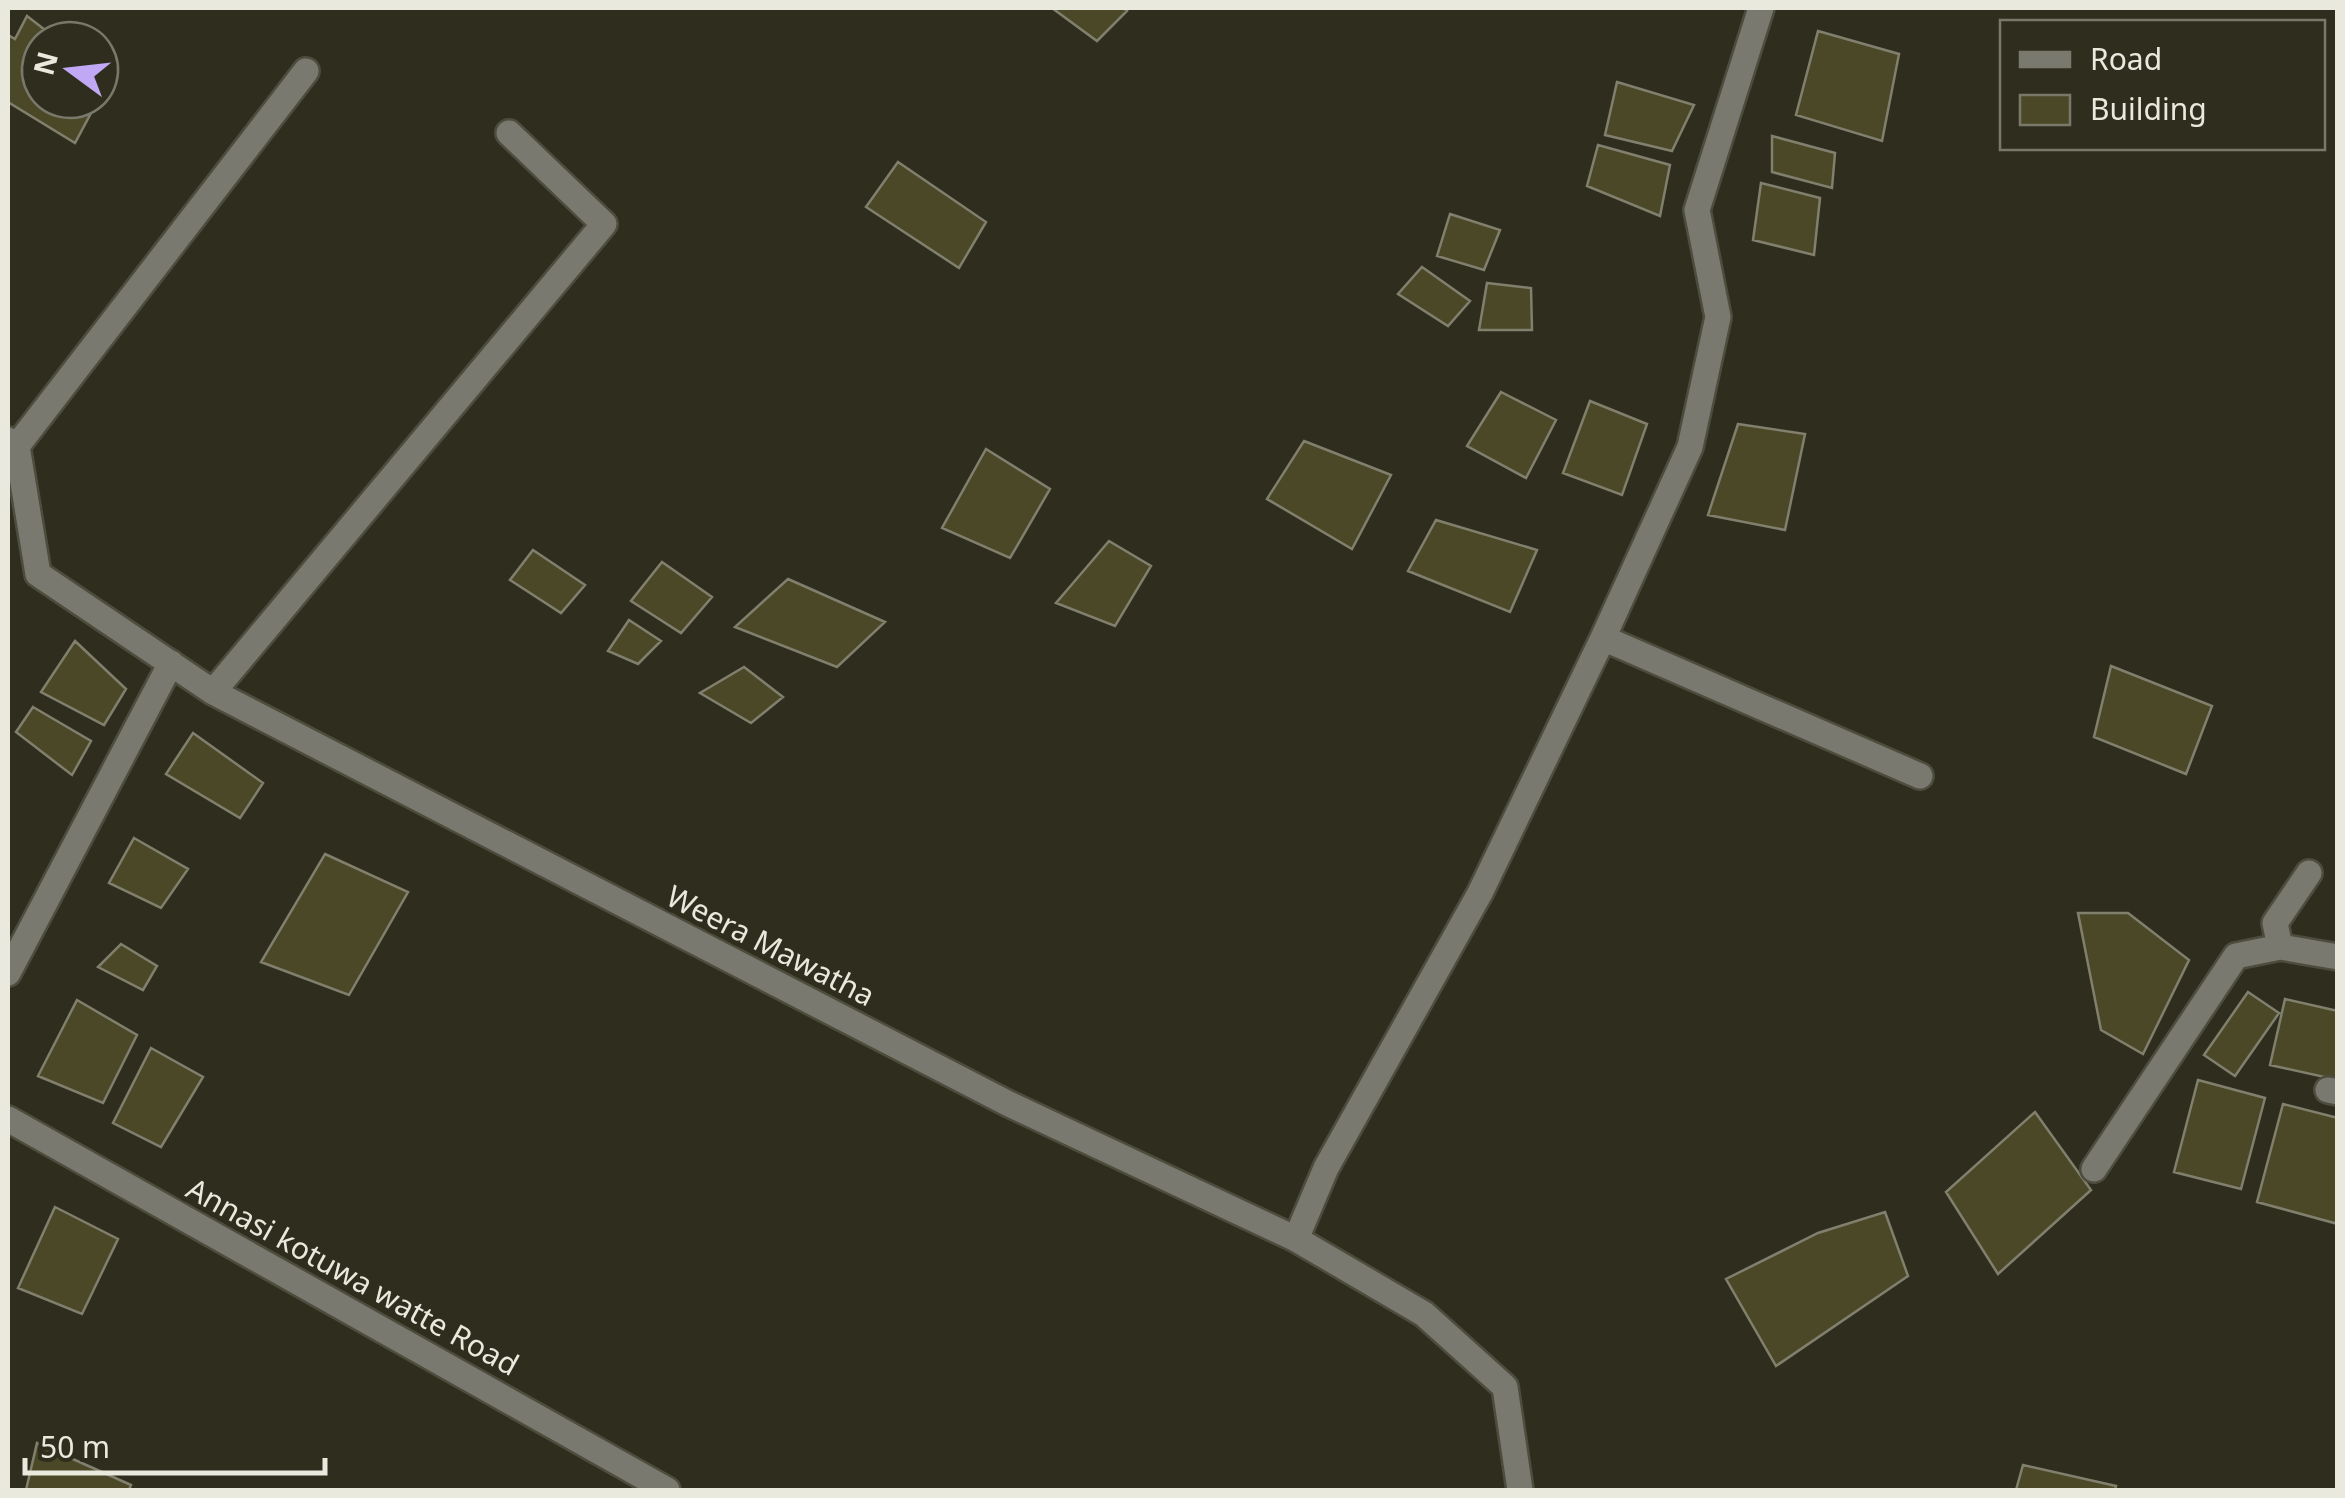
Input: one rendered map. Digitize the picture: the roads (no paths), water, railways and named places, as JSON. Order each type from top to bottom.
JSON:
[{"type":"street","points":[[1296,1239],[1326,1168],[1480,894],[1690,447],[1718,317],[1697,210],[1761,8]]},
{"type":"street","points":[[12,443],[306,71]]},
{"type":"street","points":[[213,692],[604,224],[509,134]]},
{"type":"street","name":"Weera Mawatha","points":[[12,443],[38,574],[213,692],[1009,1104],[1296,1239],[1424,1314],[1504,1386],[1520,1490]]},
{"type":"street","points":[[1602,638],[1920,776]]},
{"type":"street","points":[[8,973],[170,663]]},
{"type":"street","points":[[2280,947],[2275,922],[2309,873]]},
{"type":"street","points":[[2094,1169],[2236,956],[2280,947],[2338,957]]},
{"type":"street","name":"Annasi kotuwa watte Road","points":[[8,1119],[667,1490]]}]
